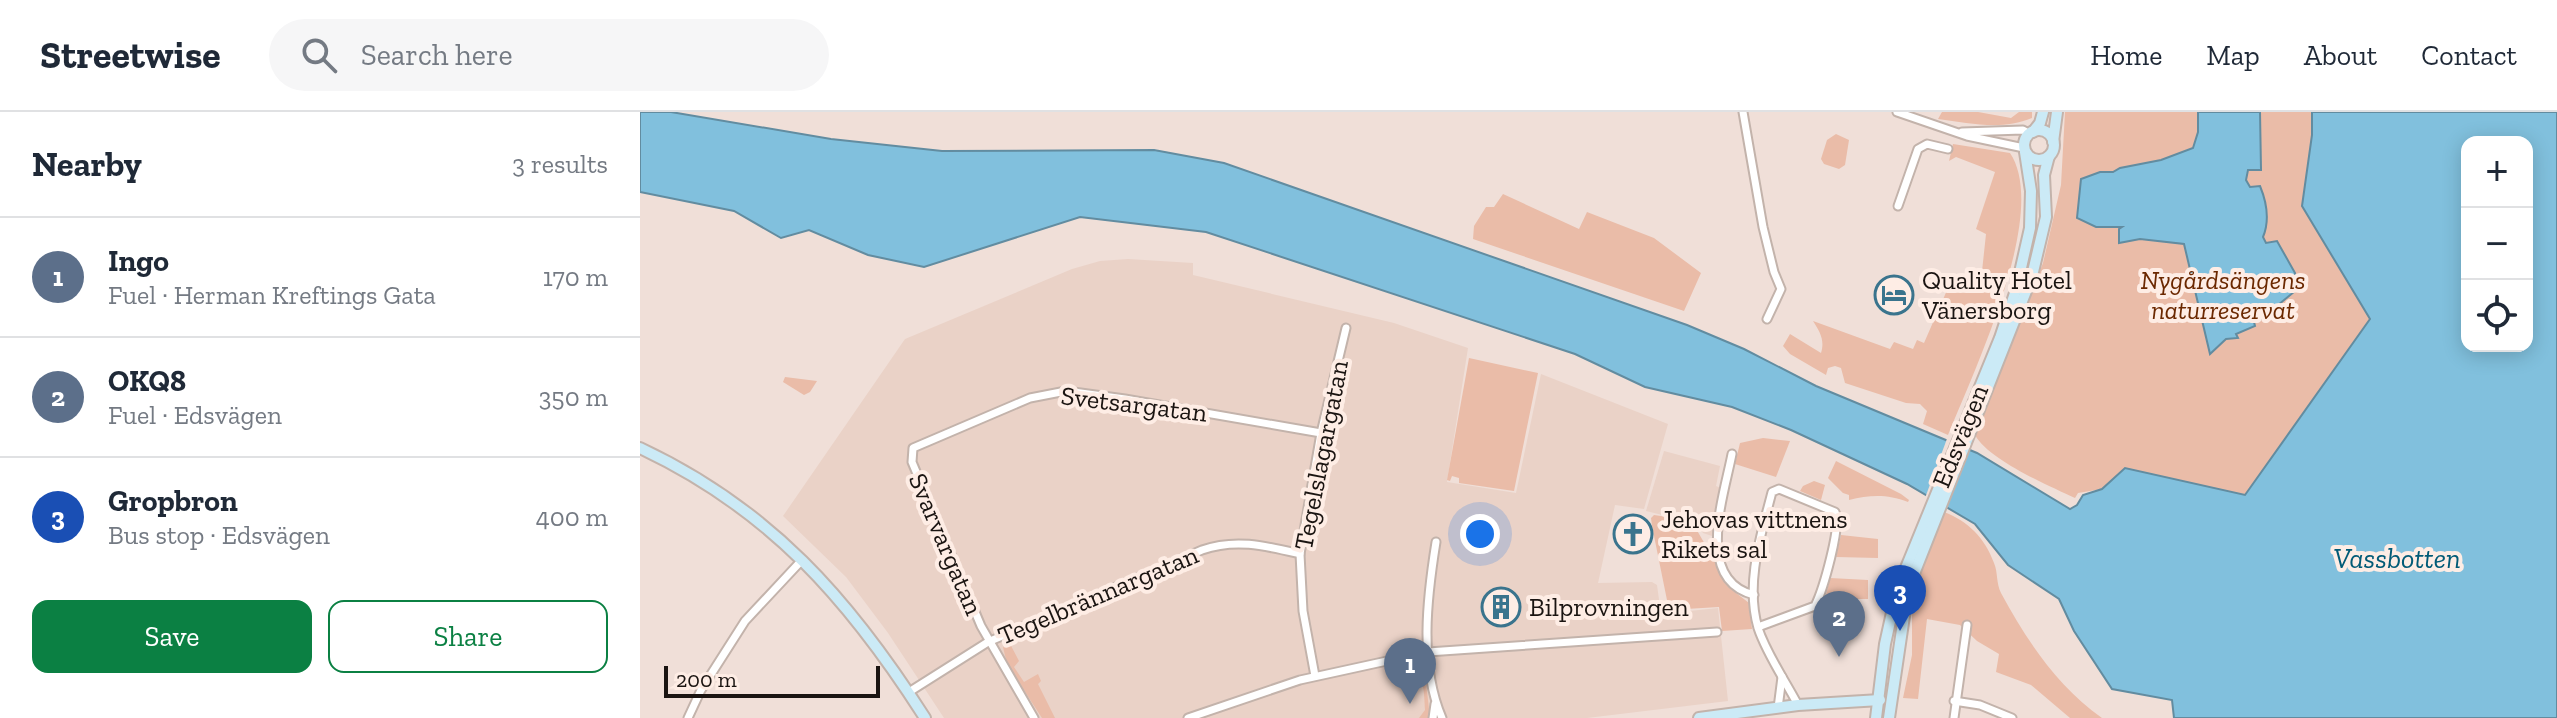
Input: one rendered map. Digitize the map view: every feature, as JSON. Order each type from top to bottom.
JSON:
[{"type":"main road","name":"Edsvägen","points":[[1967,432],[2025,254],[2031,211],[2025,140],[2040,123],[2043,112]]},
{"type":"main road","name":"Edsvägen","points":[[1876,718],[1885,644],[1897,590],[1930,522],[2032,276],[2046,217],[2044,175],[2057,112]]},
{"type":"main road","points":[[2032,133],[2047,133],[2053,142]]},
{"type":"main road","points":[[2025,150],[2034,159],[2042,160],[2049,156]]},
{"type":"main road","points":[[640,448],[737,505],[761,522],[802,560],[858,620],[925,718]]},
{"type":"main road","name":"Edsvägen","points":[[1889,718],[1908,589],[1930,522]]},
{"type":"main road","points":[[1699,718],[1798,705],[1890,700]]},
{"type":"street","points":[[1743,112],[1763,227],[1781,289],[1767,319]]},
{"type":"street","points":[[1897,112],[1967,136],[2025,150]]},
{"type":"street","points":[[1960,132],[2023,130],[2032,133]]},
{"type":"street","points":[[1898,206],[1918,149],[1927,144],[1948,149]]},
{"type":"street","name":"Tegelslagargatan","points":[[1315,676],[1302,603],[1300,554],[1321,433],[1346,328]]},
{"type":"street","name":"Svetsargatan","points":[[911,452],[919,444],[1030,398],[1066,391],[1321,433]]},
{"type":"street","name":"Svarvargatan","points":[[911,452],[912,462],[988,642],[1034,718]]},
{"type":"street","points":[[1732,454],[1716,534],[1717,548],[1723,568],[1735,588],[1754,595]]},
{"type":"street","points":[[1758,627],[1815,606],[1836,533],[1838,514],[1779,489],[1772,492],[1756,555],[1754,595],[1758,627],[1798,705]]},
{"type":"street","points":[[1433,718],[1435,702],[1428,652],[1426,602],[1436,542]]},
{"type":"street","name":"Tegelbrännargatan","points":[[909,692],[988,642],[1216,545],[1262,545],[1300,554]]},
{"type":"street","points":[[688,718],[701,690],[745,621],[802,560]]},
{"type":"street","points":[[1954,718],[1967,625]]},
{"type":"street","points":[[1188,718],[1315,676],[1428,652],[1717,632]]},
{"type":"street","points":[[1778,708],[1782,677]]},
{"type":"street","points":[[1954,701],[1980,705],[2012,718]]},
{"type":"street","points":[[1435,702],[1442,718]]},
{"type":"shaded area","points":[[1128,259],[1193,263],[1193,275],[1394,323],[1468,348],[1447,482],[1516,493],[1541,374],[1668,424],[1644,509],[1615,505],[1598,583],[1652,582],[1657,585],[1661,614],[1718,608],[1728,701],[1587,718],[1449,718],[1426,713],[1422,718],[944,718],[888,633],[846,577],[783,516],[905,339],[1072,269],[1100,261]]},
{"type":"shaded area","points":[[1664,451],[1720,466],[1716,486],[1721,488],[1712,536],[1703,533],[1695,523],[1646,511]]},
{"type":"green space","points":[[1942,112],[1978,112],[2011,118],[2019,112],[2032,112],[2032,118],[2009,124],[1985,125],[1938,119]]},
{"type":"green space","name":"Nygårdsängens naturreservat","points":[[2065,112],[2366,112],[2451,284],[2275,542],[2112,482],[2102,489],[2078,493],[2075,498],[2005,462],[1975,435],[2043,263],[2061,185]]},
{"type":"green space","points":[[1836,134],[1849,140],[1845,165],[1839,169],[1824,164],[1821,159],[1827,140]]},
{"type":"green space","points":[[1953,144],[2010,153],[2020,180],[2021,213],[2015,252],[2003,293],[1948,435],[1923,424],[1927,411],[1920,404],[1906,403],[1845,383],[1841,368],[1835,366],[1828,368],[1826,375],[1790,354],[1783,346],[1790,334],[1821,353],[1821,336],[1813,321],[1890,349],[1894,342],[1913,349],[1917,340],[1924,343],[1951,281],[1980,290],[1986,234],[1976,229],[1995,172],[1956,157],[1949,161]]},
{"type":"green space","points":[[1503,194],[1579,229],[1587,212],[1654,238],[1701,273],[1684,311],[1473,239],[1474,226],[1486,207],[1494,207]]},
{"type":"green space","points":[[1469,358],[1538,373],[1514,491],[1459,483],[1459,478],[1452,476],[1450,481],[1447,480]]},
{"type":"green space","points":[[785,377],[817,381],[804,395],[783,382]]},
{"type":"green space","points":[[1763,438],[1790,441],[1776,477],[1735,464],[1740,443]]},
{"type":"green space","points":[[1836,461],[1901,494],[1908,502],[1878,496],[1849,500],[1849,495],[1828,478]]},
{"type":"green space","points":[[1814,481],[1825,485],[1821,500],[1800,491]]},
{"type":"green space","points":[[1944,512],[1961,520],[1981,538],[1994,563],[2001,593],[2021,628],[2057,677],[2102,718],[2070,718],[2031,685],[1996,672],[1999,654],[1977,641],[1960,625],[1927,619],[1918,699],[1903,698],[1912,655],[1912,612],[1918,578]]},
{"type":"green space","points":[[1654,515],[1681,519],[1695,527],[1731,589],[1749,603],[1752,629],[1722,631],[1719,607],[1669,610],[1652,526],[1651,518]]},
{"type":"green space","points":[[1841,535],[1878,539],[1878,558],[1836,557]]},
{"type":"green space","points":[[1830,578],[1868,580],[1868,599],[1825,599]]},
{"type":"green space","points":[[1009,642],[1019,661],[1014,667],[1024,682],[1038,674],[1041,681],[1038,684],[1055,718],[1042,718],[1007,664],[1003,647]]},
{"type":"green space","points":[[1412,663],[1425,673],[1430,718],[1419,718],[1425,710],[1421,681],[1416,671],[1411,667],[1390,669]]},
{"type":"water","name":"Vassbotten","points":[[640,112],[671,112],[831,139],[942,151],[1154,150],[1224,163],[1687,325],[1744,349],[1816,386],[1977,453],[2070,509],[2077,505],[2083,495],[2102,489],[2125,468],[2245,495],[2370,319],[2302,206],[2312,135],[2312,112],[2557,112],[2557,718],[2174,718],[2172,700],[2112,689],[2074,631],[2059,599],[2008,565],[1975,524],[1907,484],[1791,430],[1732,407],[1645,387],[1575,354],[1206,232],[1080,217],[924,267],[868,255],[809,230],[781,238],[734,211],[640,192]]},
{"type":"water","points":[[2198,112],[2260,112],[2261,170],[2248,170],[2246,180],[2250,187],[2260,186],[2262,192],[2267,212],[2263,237],[2266,243],[2277,241],[2295,273],[2295,291],[2254,322],[2255,326],[2236,334],[2238,338],[2226,339],[2210,354],[2184,244],[2140,239],[2119,243],[2119,229],[2122,227],[2096,227],[2077,218],[2081,179],[2100,172],[2113,172],[2161,160],[2193,148],[2198,132]]},
{"type":"pier","points":[[1948,436],[1971,446],[1946,510],[1925,498]]},
{"type":"place","name":"Quality Hotel Vänersborg","points":[[1894,295]]},
{"type":"place","name":"Jehovas vittnens Rikets sal","points":[[1633,534]]},
{"type":"place","name":"Bilprovningen","points":[[1501,607]]},
{"type":"place","name":"Gropbron","points":[[1900,631]]},
{"type":"place","name":"OKQ8","points":[[1839,657]]},
{"type":"place","name":"Ingo","points":[[1410,704]]}]
